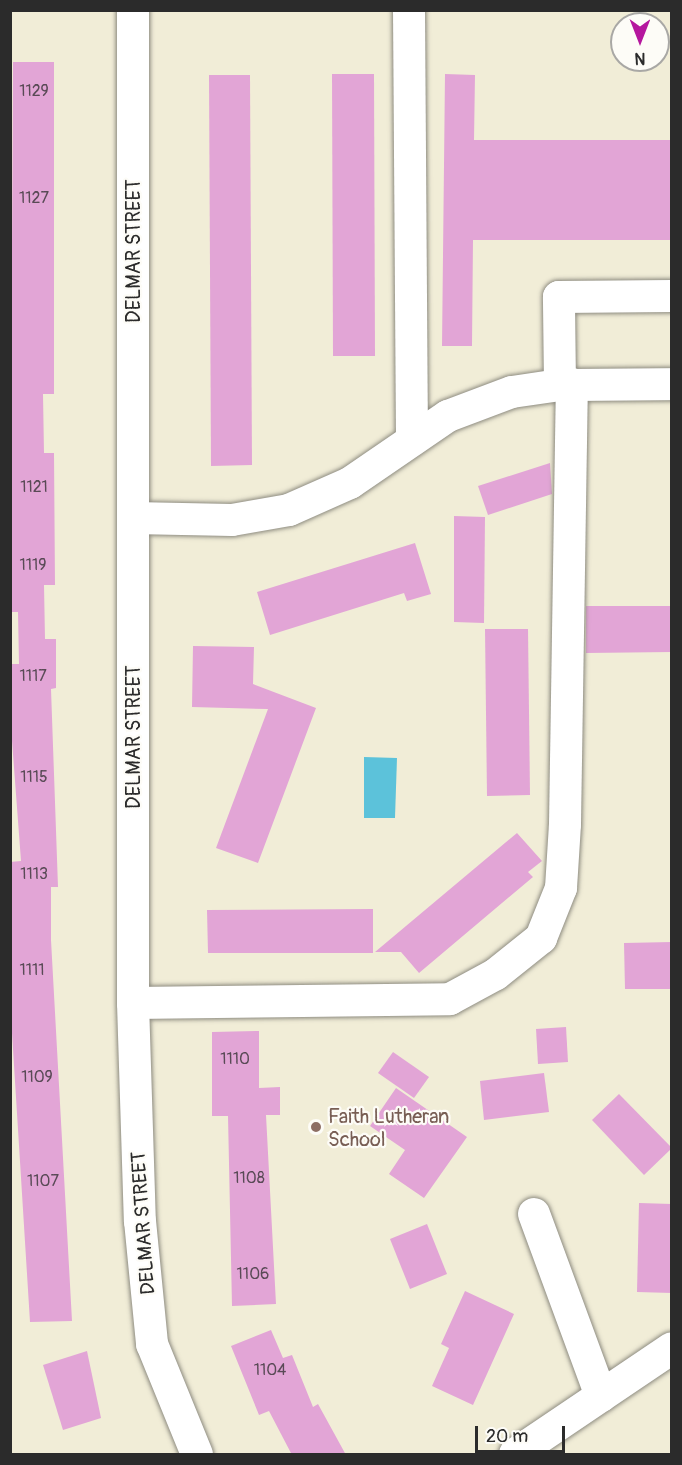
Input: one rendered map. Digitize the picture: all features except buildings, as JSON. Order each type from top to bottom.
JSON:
[{"type":"street","name":"DELMAR STREET","points":[[133,10],[133,1003],[140,1221],[152,1344],[197,1455]]},
{"type":"street","points":[[409,10],[412,440]]},
{"type":"street","points":[[133,1003],[450,999],[496,974],[541,938],[561,888],[564,834],[566,384],[559,297],[672,296]]},
{"type":"street","points":[[133,518],[232,520],[289,510],[350,483],[448,416],[512,392],[566,384],[672,384]]},
{"type":"street","points":[[534,1214],[601,1396]]},
{"type":"street","points":[[515,1455],[672,1348]]},
{"type":"water","points":[[364,757],[397,758],[395,818],[364,818]]},
{"type":"place","name":"Faith Lutheran School","points":[[316,1127]]}]
